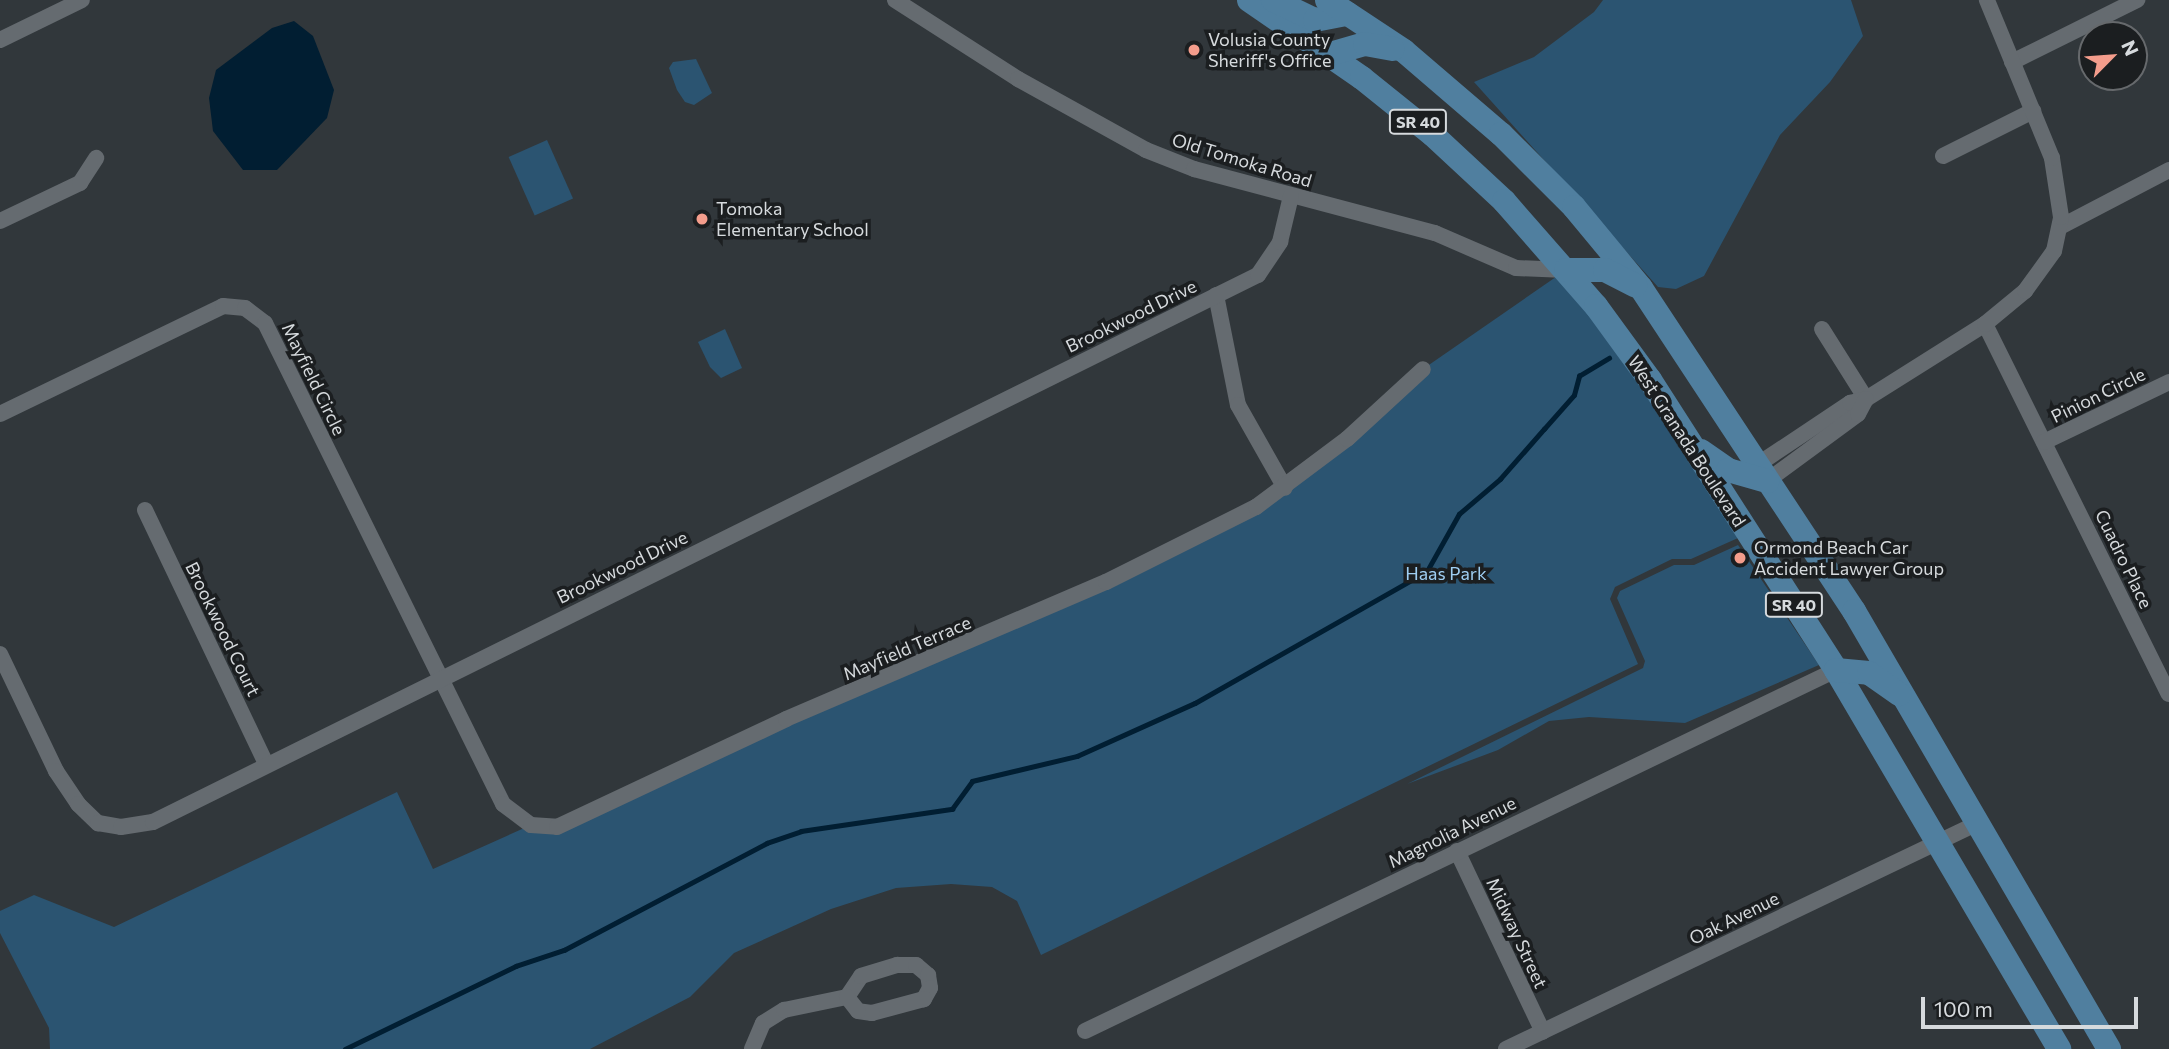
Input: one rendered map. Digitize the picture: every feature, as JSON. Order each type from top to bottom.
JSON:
[{"type":"main road","name":"West Granada Boulevard","points":[[1249,0],[1330,54],[1469,167],[1566,270],[1623,342],[1836,670],[2059,1049]]},
{"type":"main road","points":[[1273,0],[1315,20],[1352,7]]},
{"type":"main road","name":"SR 40","points":[[1327,0],[1352,7],[1538,169],[1642,288],[1906,699],[2109,1049]]},
{"type":"main road","points":[[1330,54],[1364,44],[1404,51]]},
{"type":"main road","points":[[1566,270],[1605,270],[1642,288]]},
{"type":"main road","points":[[1689,442],[1728,470],[1762,473]]},
{"type":"main road","points":[[1836,670],[1869,673],[1906,699]]},
{"type":"street","points":[[0,40],[82,0]]},
{"type":"street","name":"Old Tomoka Road","points":[[895,0],[1105,130],[1194,169],[1435,233],[1516,268],[1566,270]]},
{"type":"street","points":[[1762,473],[1858,414],[1866,400],[1985,324],[2025,291],[2054,251],[2060,227],[2052,158],[1987,0]]},
{"type":"street","points":[[2012,62],[2137,0]]},
{"type":"street","points":[[1943,156],[2033,111]]},
{"type":"street","points":[[0,221],[80,183],[96,158]]},
{"type":"street","points":[[2060,227],[2169,170]]},
{"type":"street","name":"Brookwood Drive","points":[[0,654],[56,771],[98,823],[121,827],[153,822],[1258,275],[1280,242],[1291,196]]},
{"type":"street","points":[[1216,295],[1238,405],[1285,488]]},
{"type":"street","name":"Mayfield Circle","points":[[0,414],[223,306],[245,308],[265,323],[440,678]]},
{"type":"street","name":"Cuadro Place","points":[[1985,324],[2169,694]]},
{"type":"street","points":[[1822,329],[1866,400]]},
{"type":"street","name":"Mayfield Terrace","points":[[440,678],[503,804],[531,825],[557,827],[599,811],[786,719],[1106,582],[1285,488],[1347,439],[1423,369]]},
{"type":"street","name":"Pinion Circle","points":[[2044,442],[2169,382]]},
{"type":"street","name":"Brookwood Court","points":[[145,510],[266,764]]},
{"type":"street","name":"Magnolia Avenue","points":[[1085,1031],[1836,670]]},
{"type":"street","name":"Oak Avenue","points":[[1506,1049],[1978,822]]},
{"type":"street","name":"Midway Street","points":[[1457,851],[1543,1031]]},
{"type":"street","points":[[752,1049],[763,1023],[784,1010],[847,997],[861,976],[897,965],[916,965],[928,975],[930,988],[924,999],[872,1013],[858,1011],[847,997]]},
{"type":"green space","points":[[1603,0],[1851,0],[1863,36],[1830,82],[1780,135],[1704,276],[1676,289],[1658,287],[1474,82],[1534,57],[1594,12]]},
{"type":"green space","points":[[696,59],[712,93],[694,105],[685,102],[677,90],[669,68],[673,62]]},
{"type":"green space","points":[[547,140],[573,198],[535,216],[509,157]]},
{"type":"green space","name":"Haas Park","points":[[1566,270],[1747,534],[1691,559],[1672,559],[1615,587],[1610,599],[1638,664],[1041,955],[1017,901],[992,887],[951,884],[896,888],[831,909],[734,953],[690,997],[590,1049],[50,1049],[49,1028],[0,933],[0,911],[34,895],[114,927],[397,792],[433,869],[531,825],[557,827],[1256,507],[1423,369]]},
{"type":"green space","points":[[725,329],[742,368],[721,378],[710,367],[698,342]]},
{"type":"green space","points":[[1738,545],[1819,665],[1685,723],[1589,717],[1549,721],[1498,750],[1407,784],[1643,668],[1645,661],[1617,598],[1620,591],[1674,565],[1694,565]]},
{"type":"shaded area","points":[[294,21],[313,36],[334,90],[327,118],[277,170],[243,170],[213,131],[209,98],[216,70],[272,28]]},
{"type":"waterway","points":[[345,1049],[516,966],[564,950],[767,843],[801,831],[952,809],[972,781],[1077,756],[1195,703],[1427,571],[1459,514],[1500,479],[1574,395],[1579,376],[1609,358]]},
{"type":"place","name":"Volusia County Sheriff's Office","points":[[1194,50]]},
{"type":"place","name":"Tomoka Elementary School","points":[[702,219]]},
{"type":"place","name":"Ormond Beach Car Accident Lawyer Group","points":[[1740,558]]}]
